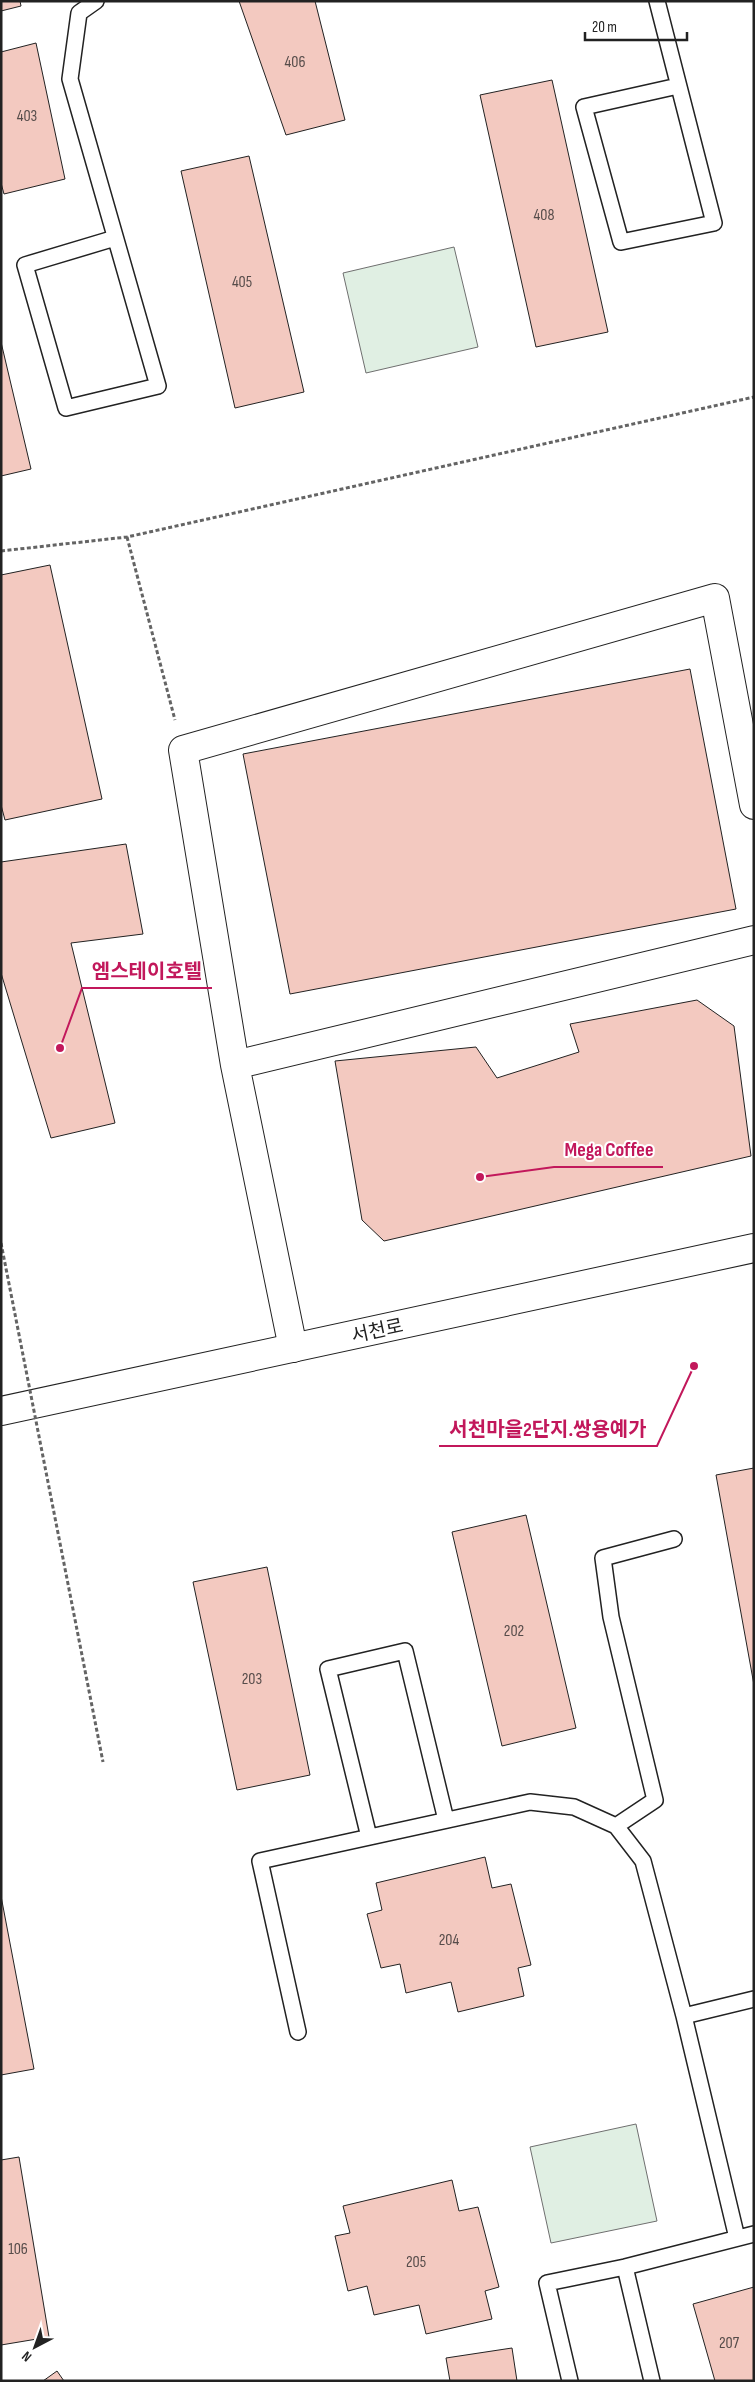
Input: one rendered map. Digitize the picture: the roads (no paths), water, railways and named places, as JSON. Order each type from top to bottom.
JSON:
[{"type":"street","points":[[293,1348],[235,1065],[183,750],[715,598],[754,805]]},
{"type":"street","points":[[235,1065],[754,940]]},
{"type":"street","name":"서천로","points":[[1,1411],[754,1248]]},
{"type":"lane","points":[[96,1],[79,13],[70,79],[158,386],[66,408],[25,265],[115,238]]},
{"type":"lane","points":[[656,1],[714,224],[621,242],[584,107],[678,86]]},
{"type":"lane","points":[[616,1826],[655,1800],[611,1617],[603,1558],[674,1538]]},
{"type":"lane","points":[[369,1837],[328,1669],[405,1651],[446,1820]]},
{"type":"lane","points":[[298,2032],[260,1861],[530,1802],[574,1807],[616,1826],[642,1861],[684,2016],[737,2238]]},
{"type":"lane","points":[[684,2016],[754,1999]]},
{"type":"lane","points":[[570,2381],[547,2283],[754,2234]]},
{"type":"lane","points":[[625,2266],[652,2381]]},
{"type":"place","name":"엠스테이호텔","points":[[60,1048]]},
{"type":"place","name":"Mega Coffee","points":[[480,1177]]},
{"type":"place","name":"서천마을2단지.쌍용예가","points":[[694,1366]]}]
